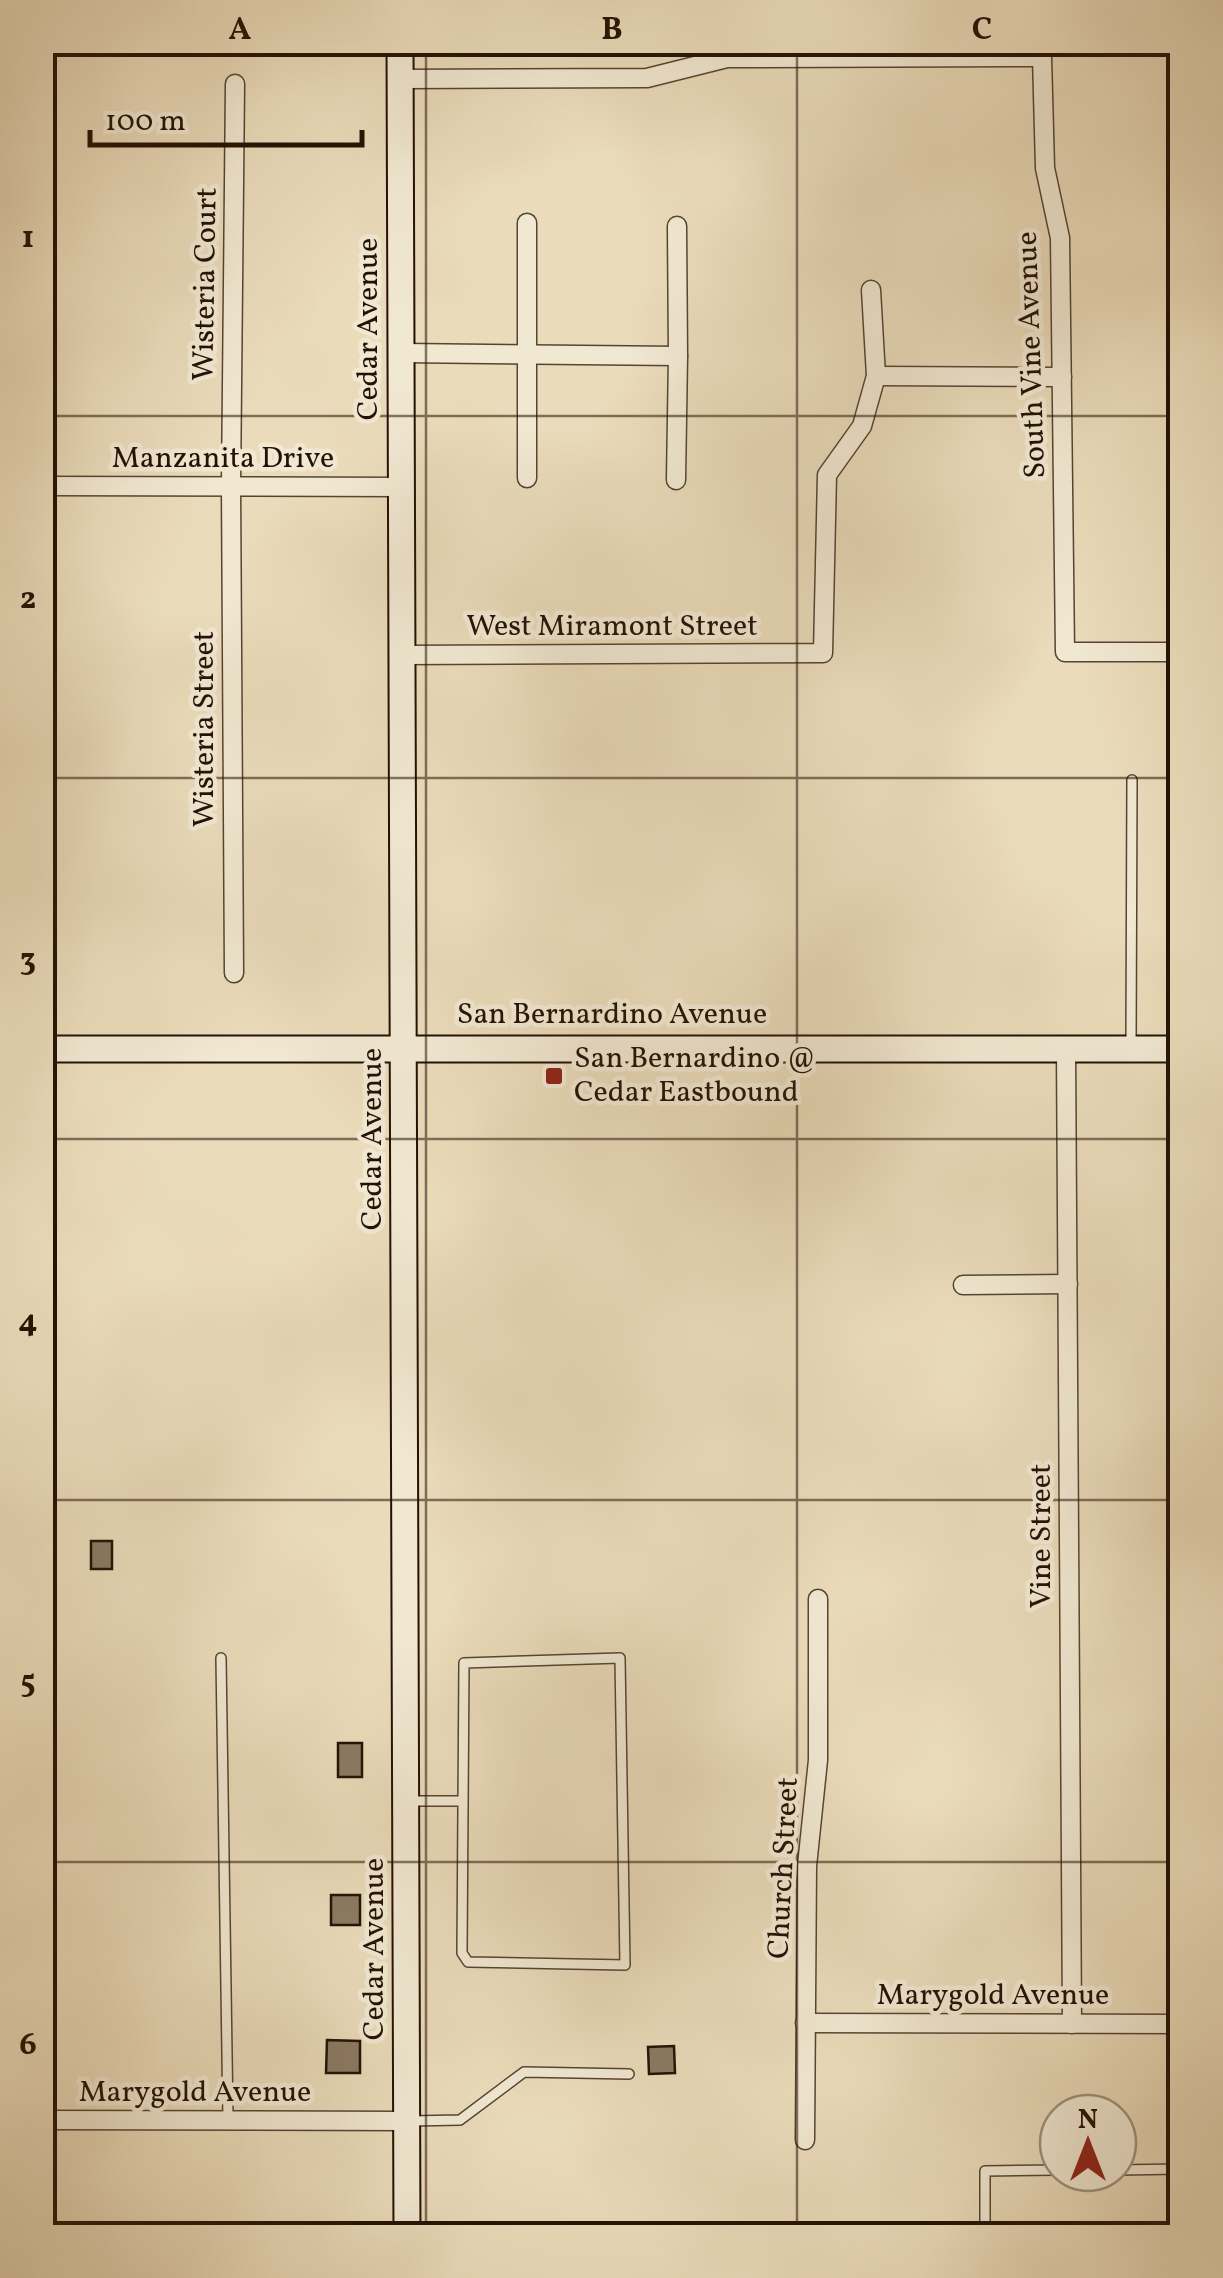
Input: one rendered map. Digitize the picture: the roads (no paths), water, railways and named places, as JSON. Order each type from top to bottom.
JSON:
[{"type":"main road","name":"Cedar Avenue","points":[[400,42],[407,2236]]},
{"type":"main road","name":"San Bernardino Avenue","points":[[42,1049],[1180,1049]]},
{"type":"street","name":"South Vine Avenue","points":[[400,79],[646,78],[727,58],[1042,57],[1045,168],[1060,238],[1065,652],[1180,652]]},
{"type":"street","name":"Wisteria Court","points":[[231,486],[236,84]]},
{"type":"street","points":[[528,223],[528,478]]},
{"type":"street","points":[[676,480],[677,226]]},
{"type":"street","points":[[871,290],[876,376],[1062,377]]},
{"type":"street","points":[[402,353],[678,356]]},
{"type":"street","name":"West Miramont Street","points":[[400,656],[824,653],[828,475],[862,426],[876,376]]},
{"type":"street","name":"Manzanita Drive","points":[[42,486],[403,486]]},
{"type":"street","name":"Wisteria Street","points":[[231,486],[234,973]]},
{"type":"street","name":"Vine Street","points":[[1066,1049],[1072,2024]]},
{"type":"street","points":[[963,1285],[1068,1284]]},
{"type":"street","name":"Church Street","points":[[805,2140],[807,1866],[818,1760],[818,1599]]},
{"type":"street","name":"Marygold Avenue","points":[[806,2023],[1180,2024]]},
{"type":"street","name":"Marygold Avenue","points":[[42,2120],[408,2121]]},
{"type":"lane","points":[[1131,1049],[1132,780]]},
{"type":"lane","points":[[221,1658],[228,2120]]},
{"type":"lane","points":[[620,1658],[626,1966],[468,1962],[462,1953],[462,1801],[464,1663],[620,1658]]},
{"type":"lane","points":[[408,1801],[462,1801]]},
{"type":"lane","points":[[408,2121],[460,2120],[524,2072],[629,2074]]},
{"type":"lane","points":[[1138,2170],[1180,2169]]},
{"type":"lane","points":[[985,2236],[984,2171],[1038,2170]]},
{"type":"place","name":"San Bernardino @ Cedar Eastbound","points":[[554,1076]]}]
